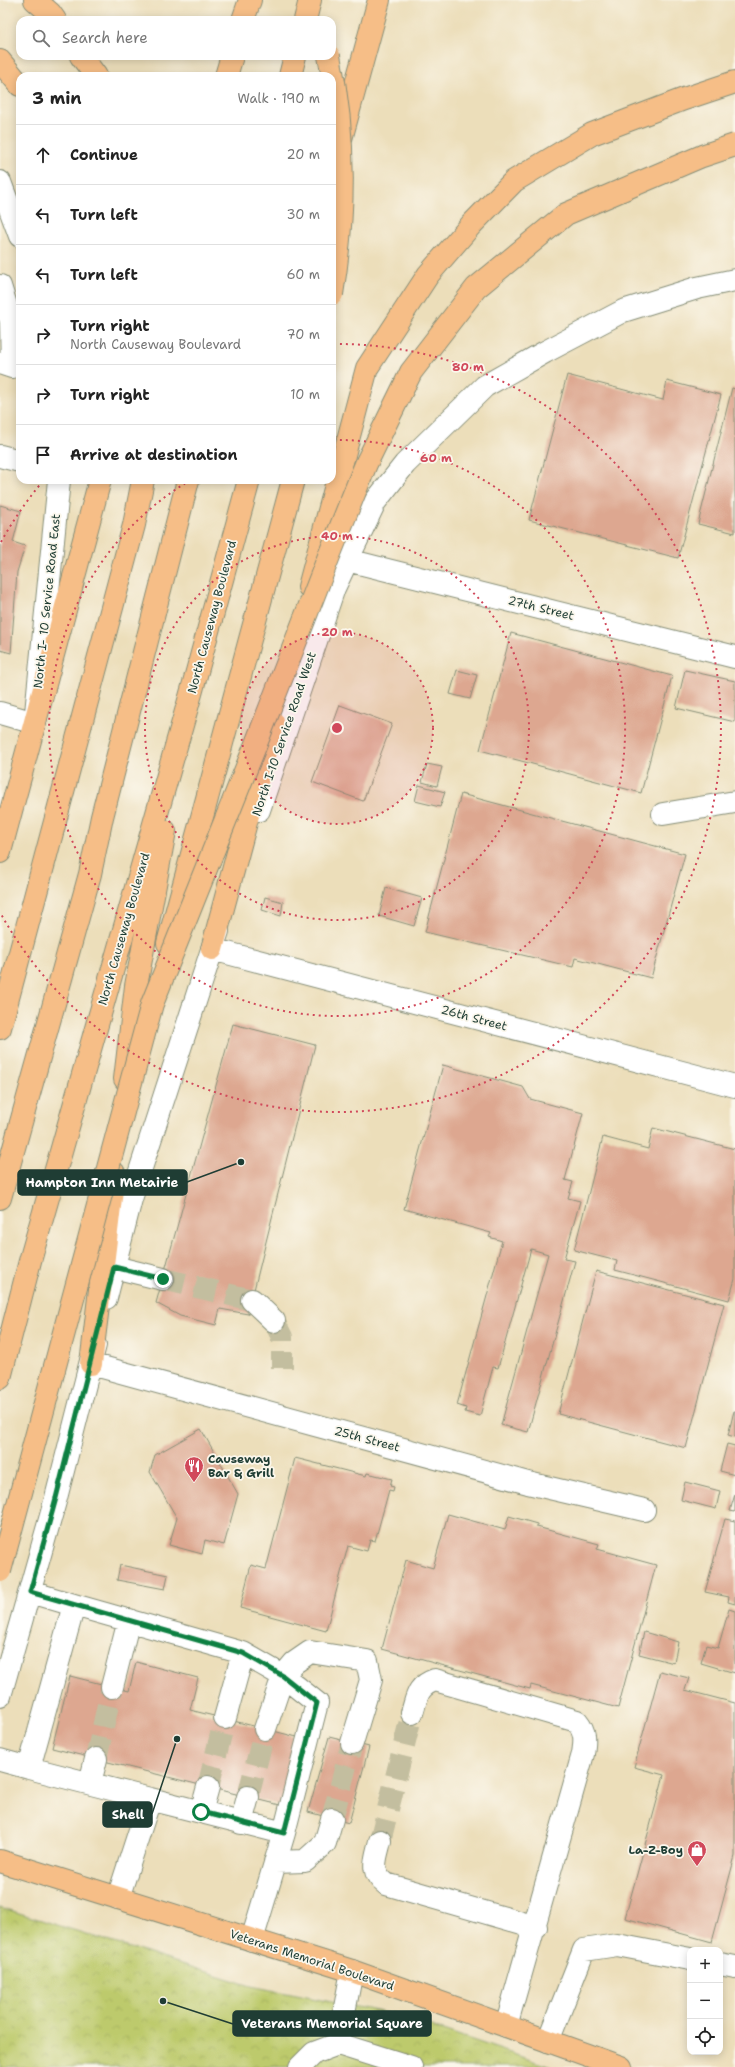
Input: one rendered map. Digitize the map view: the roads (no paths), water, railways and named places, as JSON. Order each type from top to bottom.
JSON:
[{"type":"main road","points":[[35,0],[52,16]]},
{"type":"main road","points":[[244,16],[250,0]]},
{"type":"main road","points":[[305,16],[310,0]]},
{"type":"main road","points":[[317,0],[320,16]]},
{"type":"main road","points":[[336,158],[379,0]]},
{"type":"main road","points":[[0,60],[16,80]]},
{"type":"main road","points":[[84,60],[93,72]]},
{"type":"main road","points":[[227,72],[231,60]]},
{"type":"main road","points":[[291,72],[294,60]]},
{"type":"main road","points":[[330,60],[332,72]]},
{"type":"main road","points":[[212,949],[367,368],[428,275],[471,225],[514,181],[592,134],[684,99],[735,82]]},
{"type":"main road","points":[[336,90],[343,174],[336,268]]},
{"type":"main road","points":[[152,1004],[254,749],[331,549],[366,464],[411,372],[476,288],[566,214],[702,156],[735,145]]},
{"type":"main road","points":[[0,852],[98,484]]},
{"type":"main road","points":[[0,1028],[134,525],[141,484]]},
{"type":"main road","points":[[0,1198],[90,874],[104,809],[187,484]]},
{"type":"main road","name":"North Causeway Boulevard","points":[[0,1378],[30,1260],[192,690],[248,484]]},
{"type":"main road","points":[[0,1571],[292,484]]},
{"type":"main road","points":[[91,1364],[136,986],[192,690]]},
{"type":"main road","name":"Veterans Memorial Boulevard","points":[[0,1861],[352,1971],[622,2067]]},
{"type":"street","points":[[0,182],[16,225]]},
{"type":"street","name":"North I-10 Service Road West","points":[[212,949],[334,588],[375,502],[405,464],[485,386],[623,311],[697,288],[735,280]]},
{"type":"street","points":[[0,286],[11,321],[12,366],[0,363]]},
{"type":"street","points":[[0,456],[16,460]]},
{"type":"street","name":"North I- 10 Service Road East","points":[[35,723],[59,484]]},
{"type":"street","name":"27th Street","points":[[347,560],[735,657]]},
{"type":"street","points":[[0,713],[35,723]]},
{"type":"street","points":[[663,814],[735,802]]},
{"type":"street","name":"26th Street","points":[[212,949],[735,1086]]},
{"type":"street","points":[[0,1696],[30,1592],[91,1364],[131,1199],[212,949]]},
{"type":"street","points":[[114,1267],[163,1279]]},
{"type":"street","points":[[252,1300],[274,1321]]},
{"type":"street","name":"25th Street","points":[[91,1364],[528,1483],[644,1510]]},
{"type":"street","points":[[30,1592],[243,1653],[283,1676],[317,1703],[284,1833],[252,1940]]},
{"type":"street","points":[[29,1768],[74,1605]]},
{"type":"street","points":[[112,1687],[128,1620]]},
{"type":"street","points":[[265,1729],[283,1676],[294,1663],[310,1652],[367,1661],[371,1680],[352,1743]]},
{"type":"street","points":[[226,1718],[243,1653]]},
{"type":"street","points":[[412,1713],[419,1690],[424,1684],[435,1680],[577,1721],[583,1728],[586,1738],[583,1754],[536,1926],[506,2026]]},
{"type":"street","points":[[90,1783],[96,1759]]},
{"type":"street","points":[[0,1760],[284,1833]]},
{"type":"street","points":[[201,1812],[208,1787]]},
{"type":"street","points":[[241,1822],[248,1797]]},
{"type":"street","points":[[118,1898],[150,1799]]},
{"type":"street","points":[[275,1862],[305,1861],[325,1844],[332,1819]]},
{"type":"street","points":[[380,1841],[375,1865],[376,1874],[386,1884],[536,1926]]},
{"type":"street","points":[[548,2041],[584,1950],[617,1945],[687,1958]]},
{"type":"street","points":[[723,1965],[735,1967]]},
{"type":"street","points":[[338,2044],[352,1971]]},
{"type":"street","points":[[300,2067],[314,2053],[338,2044],[411,2067]]},
{"type":"tunnel","points":[[163,1279],[252,1300]]},
{"type":"tunnel","points":[[274,1321],[282,1337],[282,1368]]},
{"type":"tunnel","points":[[96,1759],[112,1687]]},
{"type":"tunnel","points":[[380,1841],[412,1713]]},
{"type":"tunnel","points":[[208,1787],[225,1718]]},
{"type":"tunnel","points":[[248,1797],[265,1729]]},
{"type":"tunnel","points":[[332,1819],[352,1743]]},
{"type":"place","name":"Hampton Inn Metairie","points":[[241,1162]]},
{"type":"place","name":"Causeway Bar & Grill","points":[[194,1483]]},
{"type":"place","name":"Shell","points":[[177,1739]]},
{"type":"place","name":"La-Z-Boy","points":[[697,1867]]},
{"type":"place","name":"Veterans Memorial Square","points":[[163,2001]]}]
